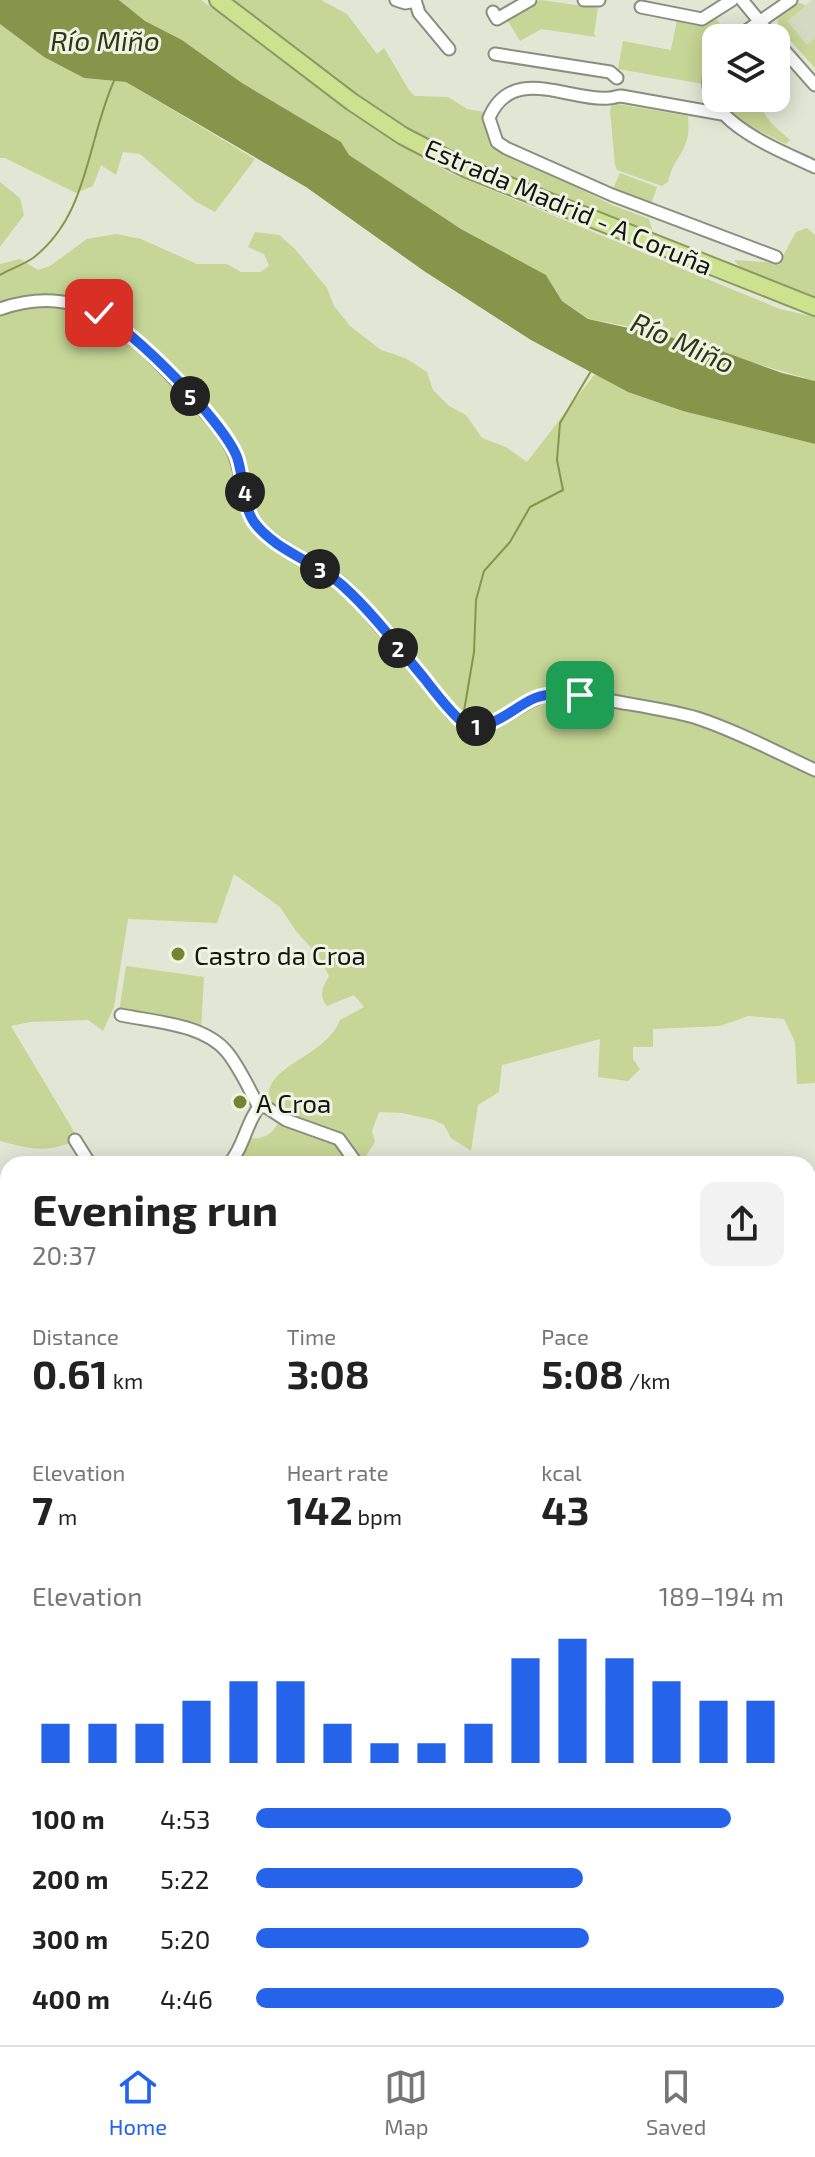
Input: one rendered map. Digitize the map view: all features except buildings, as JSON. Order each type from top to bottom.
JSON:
[{"type":"highway","name":"Estrada Madrid - A Coruña","points":[[218,0],[352,102],[403,136],[467,169],[815,307]]},
{"type":"street","points":[[396,0],[405,3],[415,0],[428,27],[449,49]]},
{"type":"street","points":[[493,12],[497,19],[530,0]]},
{"type":"street","points":[[584,0],[599,0]]},
{"type":"street","points":[[641,7],[702,19],[732,0]]},
{"type":"street","points":[[742,0],[760,23],[791,0]]},
{"type":"street","points":[[495,54],[610,72],[617,78]]},
{"type":"street","points":[[790,57],[815,85]]},
{"type":"street","points":[[776,257],[612,195],[506,148],[497,142],[489,126],[489,118],[498,101],[514,93],[548,89],[606,98],[616,96],[722,114],[740,128],[815,167]]},
{"type":"street","points":[[0,309],[19,302],[35,301],[82,307],[113,320],[147,349],[214,422],[230,445],[237,457],[254,522],[340,583],[361,603],[452,713],[468,725],[495,723],[536,698],[557,693],[580,695],[699,719],[815,770]]},
{"type":"street","points":[[121,1015],[198,1033],[214,1040],[227,1052],[259,1107]]},
{"type":"street","points":[[236,1156],[253,1114],[259,1107],[266,1107],[286,1120],[339,1139],[351,1156]]},
{"type":"street","points":[[75,1140],[85,1156]]},
{"type":"shaded area","points":[[119,0],[201,0],[358,118],[450,173],[780,309],[815,317],[815,381],[632,327],[589,319],[562,301],[546,275],[461,229],[349,155],[341,142],[242,83],[182,40],[145,21]]},
{"type":"shaded area","points":[[233,0],[321,0],[347,14],[377,54],[384,48],[415,96],[448,97],[467,109],[484,112],[488,134],[497,147],[612,205],[649,219],[654,236],[448,152],[382,116]]},
{"type":"shaded area","points":[[540,0],[598,8],[596,37],[541,29],[520,41],[508,21]]},
{"type":"shaded area","points":[[815,0],[815,68],[790,40],[790,24],[778,24],[777,20],[799,3],[806,5]]},
{"type":"shaded area","points":[[799,3],[806,6],[787,21],[790,24],[778,24],[779,18]]},
{"type":"shaded area","points":[[715,17],[720,24],[703,24]]},
{"type":"shaded area","points":[[677,20],[703,24],[702,84],[618,69],[623,41],[671,50]]},
{"type":"shaded area","points":[[0,24],[44,57],[84,78],[126,82],[255,159],[215,212],[195,201],[140,154],[123,152],[116,175],[101,165],[93,186],[76,193],[0,158]]},
{"type":"shaded area","points":[[790,25],[807,45],[815,38],[815,68],[790,40]]},
{"type":"shaded area","points":[[612,103],[688,116],[685,145],[668,182],[662,186],[617,170],[610,110]]},
{"type":"shaded area","points":[[732,112],[764,112],[790,140],[786,144]]},
{"type":"shaded area","points":[[620,173],[657,187],[651,204],[613,189]]},
{"type":"shaded area","points":[[0,182],[20,198],[24,215],[0,247]]},
{"type":"shaded area","points":[[807,228],[815,235],[815,296],[740,267],[734,260],[779,263],[796,232]]},
{"type":"shaded area","points":[[255,232],[279,235],[295,249],[327,288],[334,306],[350,326],[381,350],[405,358],[427,372],[433,390],[449,406],[466,415],[482,438],[506,447],[527,462],[595,374],[675,407],[815,444],[815,1083],[797,1084],[795,1042],[784,1019],[748,1016],[720,1026],[653,1029],[653,1047],[633,1047],[633,1059],[640,1069],[628,1081],[598,1077],[600,1039],[502,1065],[499,1092],[478,1105],[471,1151],[451,1138],[444,1125],[434,1120],[379,1112],[372,1131],[375,1142],[366,1156],[236,1156],[248,1138],[268,1134],[282,1118],[268,1101],[269,1089],[275,1078],[325,1041],[340,1020],[364,1007],[354,995],[327,1006],[322,995],[329,976],[320,958],[280,907],[234,874],[217,923],[128,919],[114,1007],[103,1031],[88,1020],[30,1022],[11,1026],[79,1140],[40,1149],[0,1141],[0,264],[20,259],[38,270],[50,266],[87,239],[116,234],[141,239],[197,264],[227,264],[241,272],[260,272],[269,266],[264,254],[248,247]]},
{"type":"shaded area","points":[[126,966],[204,977],[201,1031],[119,1012]]},
{"type":"water","name":"Río Miño","points":[[0,0],[119,0],[145,21],[182,40],[242,83],[341,142],[349,155],[461,229],[546,275],[562,301],[588,319],[705,345],[782,373],[815,381],[815,444],[683,411],[628,392],[531,340],[424,271],[306,187],[126,82],[84,78],[44,57],[0,24]]},
{"type":"waterway","points":[[0,275],[33,258],[65,220],[76,199],[114,81]]},
{"type":"waterway","points":[[464,711],[474,652],[476,600],[484,571],[510,542],[530,507],[563,490],[557,460],[560,423],[591,371]]},
{"type":"place","name":"Castro da Croa","points":[[178,954]]},
{"type":"place","name":"A Croa","points":[[240,1102]]},
{"type":"route","points":[[99,313],[113,320],[147,349],[214,422],[237,457],[254,522],[340,583],[361,603],[459,719],[468,725],[481,726],[495,723],[536,698],[557,693],[580,695]]}]
